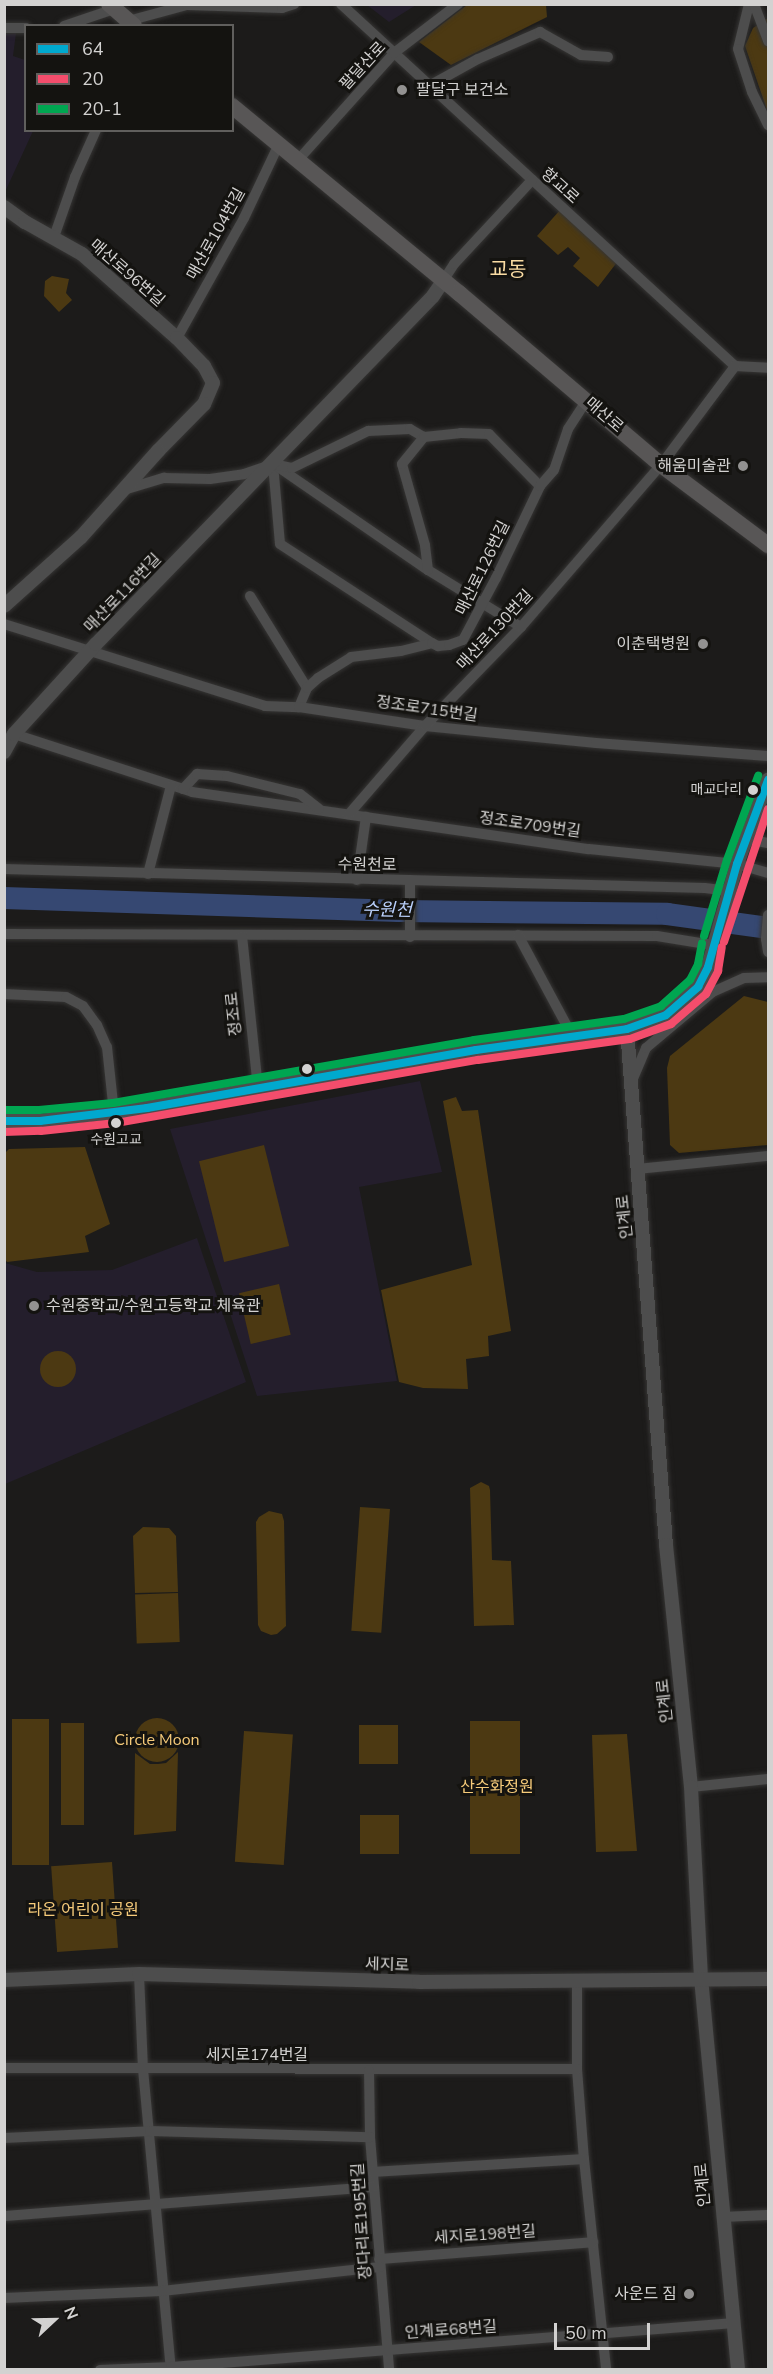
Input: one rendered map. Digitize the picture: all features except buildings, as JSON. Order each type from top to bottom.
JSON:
[{"type":"main road","points":[[111,7],[131,23]]},
{"type":"main road","name":"매산로","points":[[234,108],[299,159],[587,400],[661,465],[768,545]]},
{"type":"street","points":[[131,23],[187,5],[282,8],[294,4]]},
{"type":"street","name":"향교로","points":[[341,4],[735,366]]},
{"type":"street","name":"팔달산로","points":[[299,159],[394,53],[458,4]]},
{"type":"street","points":[[749,4],[738,49],[752,92],[768,125]]},
{"type":"street","points":[[754,4],[768,41]]},
{"type":"street","points":[[68,24],[111,7]]},
{"type":"street","points":[[4,28],[24,28]]},
{"type":"street","points":[[429,86],[478,59],[540,32],[581,55],[608,57]]},
{"type":"street","points":[[54,237],[75,177],[95,132]]},
{"type":"street","name":"매산로104번길","points":[[177,338],[244,218],[279,144]]},
{"type":"street","points":[[443,281],[454,264],[532,180]]},
{"type":"street","name":"매산로96번길","points":[[4,207],[25,222],[82,254],[177,338],[204,366],[213,383],[204,404],[142,468],[127,489]]},
{"type":"street","name":"매산로116번길","points":[[4,752],[9,732],[273,464],[433,296],[443,281]]},
{"type":"street","points":[[735,366],[768,368]]},
{"type":"street","name":"매산로130번길","points":[[349,814],[425,726],[521,627],[661,465],[735,366]]},
{"type":"street","name":"매산로126번길","points":[[307,688],[351,657],[401,651],[432,643],[438,646],[463,640],[540,486],[554,470],[568,429],[587,400]]},
{"type":"street","name":"매산로116번길","points":[[127,489],[164,478],[210,478],[244,474],[273,464],[292,468],[368,431],[410,429],[424,437]]},
{"type":"street","points":[[428,570],[425,545],[402,464],[424,437],[461,433],[489,434],[540,486]]},
{"type":"street","points":[[273,464],[428,570],[521,627]]},
{"type":"street","points":[[273,464],[279,544],[432,643]]},
{"type":"street","points":[[4,606],[81,537],[127,489]]},
{"type":"street","points":[[250,596],[307,688],[299,707]]},
{"type":"street","name":"정조로715번길","points":[[4,624],[265,706],[299,707],[425,726],[641,747],[768,756]]},
{"type":"street","name":"정조로709번길","points":[[9,732],[183,789],[589,849],[737,864]]},
{"type":"street","name":"정조로709번길","points":[[183,789],[197,774],[227,776],[300,794],[319,809]]},
{"type":"street","points":[[4,1121],[40,1121],[114,1113],[476,1050],[627,1029],[666,1015],[698,987],[708,967],[713,942],[737,864],[768,780]]},
{"type":"street","points":[[148,874],[171,786]]},
{"type":"street","points":[[357,880],[366,817]]},
{"type":"street","points":[[747,838],[768,843]]},
{"type":"street","points":[[737,864],[768,873]]},
{"type":"street","name":"수원천로","points":[[4,869],[705,888],[728,894]]},
{"type":"street","points":[[410,880],[410,937]]},
{"type":"street","points":[[768,915],[766,939],[768,952]]},
{"type":"street","points":[[4,934],[657,936],[713,942]]},
{"type":"street","points":[[518,935],[573,1037]]},
{"type":"street","name":"정조로","points":[[242,936],[258,1088]]},
{"type":"street","points":[[680,1005],[744,978],[768,977]]},
{"type":"street","points":[[632,1081],[646,1048],[714,991]]},
{"type":"street","points":[[4,994],[66,997],[83,1006],[97,1025],[107,1047],[114,1113]]},
{"type":"street","name":"인계로","points":[[627,1029],[666,1545],[691,1787],[701,1978],[738,2370]]},
{"type":"street","points":[[637,1169],[768,1156]]},
{"type":"street","points":[[691,1787],[768,1779]]},
{"type":"street","points":[[139,1974],[143,2069],[171,2368]]},
{"type":"street","name":"세지로","points":[[4,1980],[139,1974],[419,1982],[577,1983],[701,1978],[768,1979]]},
{"type":"street","points":[[577,1983],[578,2069],[584,2160],[606,2370]]},
{"type":"street","name":"세지로174번길","points":[[4,2068],[369,2070]]},
{"type":"street","points":[[369,2070],[578,2069]]},
{"type":"street","name":"장다리로195번길","points":[[369,2070],[370,2136],[389,2370]]},
{"type":"street","points":[[4,2138],[150,2131],[370,2136]]},
{"type":"street","points":[[373,2172],[584,2160]]},
{"type":"street","points":[[4,2216],[374,2187]]},
{"type":"street","points":[[722,2217],[768,2215]]},
{"type":"street","name":"세지로198번길","points":[[379,2263],[592,2242]]},
{"type":"street","points":[[4,2298],[162,2291],[379,2263]]},
{"type":"street","name":"인계로68번길","points":[[100,2370],[171,2368],[734,2323]]},
{"type":"shaded area","points":[[367,5],[416,5],[389,22]]},
{"type":"shaded area","points":[[16,33],[13,56],[24,60],[24,132],[33,132],[5,192],[4,34]]},
{"type":"shaded area","points":[[420,1081],[442,1172],[359,1187],[397,1381],[257,1396],[170,1129]]},
{"type":"shaded area","points":[[197,1238],[246,1382],[5,1484],[5,1263],[37,1272],[112,1270]]},
{"type":"green space","points":[[467,5],[546,5],[547,17],[451,65],[419,42]]},
{"type":"green space","points":[[768,18],[768,113],[745,46],[753,28]]},
{"type":"green space","points":[[560,210],[618,261],[598,287],[573,266],[580,258],[568,247],[558,255],[537,236]]},
{"type":"green space","points":[[52,276],[69,279],[66,293],[72,300],[59,312],[44,296],[45,281]]},
{"type":"green space","points":[[744,996],[768,1002],[768,1145],[679,1153],[670,1145],[667,1068],[670,1056]]},
{"type":"green space","points":[[456,1097],[462,1111],[478,1110],[511,1331],[488,1336],[489,1356],[466,1359],[468,1389],[423,1388],[399,1382],[381,1290],[472,1265],[443,1101]]},
{"type":"green space","points":[[264,1145],[289,1246],[224,1262],[199,1161]]},
{"type":"green space","points":[[85,1147],[110,1224],[85,1236],[89,1252],[7,1262],[4,1258],[5,1153],[9,1149]]},
{"type":"green space","points":[[279,1284],[291,1335],[251,1344],[239,1293]]},
{"type":"green space","points":[[58,1351],[71,1356],[76,1369],[71,1382],[58,1387],[45,1382],[40,1369],[45,1356]]},
{"type":"green space","points":[[481,1482],[489,1486],[490,1490],[492,1560],[511,1561],[514,1625],[474,1626],[470,1488]]},
{"type":"green space","points":[[360,1507],[390,1509],[381,1633],[351,1631]]},
{"type":"green space","points":[[269,1511],[282,1514],[284,1521],[286,1626],[277,1634],[271,1635],[261,1631],[258,1625],[256,1522],[259,1517]]},
{"type":"green space","points":[[143,1527],[169,1528],[176,1536],[178,1592],[135,1593],[133,1536]]},
{"type":"green space","points":[[178,1593],[180,1642],[137,1643],[135,1595]]},
{"type":"green space","name":"Circle Moon","points":[[157,1718],[172,1725],[179,1740],[172,1755],[157,1762],[142,1755],[135,1740],[142,1725]]},
{"type":"green space","points":[[12,1719],[49,1719],[49,1865],[12,1865]]},
{"type":"green space","name":"산수화정원","points":[[470,1721],[520,1721],[520,1854],[470,1854]]},
{"type":"green space","points":[[61,1723],[84,1723],[84,1825],[61,1825]]},
{"type":"green space","points":[[359,1725],[398,1725],[398,1764],[359,1764]]},
{"type":"green space","points":[[244,1731],[293,1734],[284,1865],[235,1862]]},
{"type":"green space","points":[[627,1734],[637,1851],[596,1852],[592,1735]]},
{"type":"green space","points":[[178,1752],[176,1831],[134,1835],[135,1753],[150,1764],[158,1764],[166,1763]]},
{"type":"green space","points":[[360,1815],[399,1815],[399,1854],[360,1854]]},
{"type":"green space","name":"라온 어린이 공원","points":[[112,1862],[118,1948],[57,1952],[51,1866]]},
{"type":"waterway","name":"수원천","points":[[4,898],[399,911],[667,914],[768,928]]},
{"type":"transit line","name":"20-1","points":[[704,936],[727,860],[758,776]]},
{"type":"transit line","name":"64","points":[[4,1121],[40,1121],[147,1108],[476,1050],[627,1029],[666,1015],[698,987],[708,967],[737,864],[768,780]]},
{"type":"transit line","name":"20","points":[[724,942],[768,809]]},
{"type":"transit line","name":"20-1","points":[[4,1110],[39,1110],[113,1103],[474,1040],[624,1019],[661,1006],[690,980],[698,964],[702,943]]},
{"type":"transit line","name":"20","points":[[4,1132],[41,1131],[116,1123],[478,1060],[630,1039],[671,1024],[706,994],[718,971],[722,947]]},
{"type":"place","name":"팔달구 보건소","points":[[402,90]]},
{"type":"place","name":"해움미술관","points":[[743,466]]},
{"type":"place","name":"이춘택병원","points":[[703,644]]},
{"type":"place","name":"매교다리","points":[[753,790]]},
{"type":"place","name":"수원고교","points":[[116,1123]]},
{"type":"place","name":"수원중학교/수원고등학교 체육관","points":[[34,1306]]},
{"type":"place","name":"사운드 짐","points":[[689,2294]]},
{"type":"district","name":"교동","points":[[508,269]]}]
